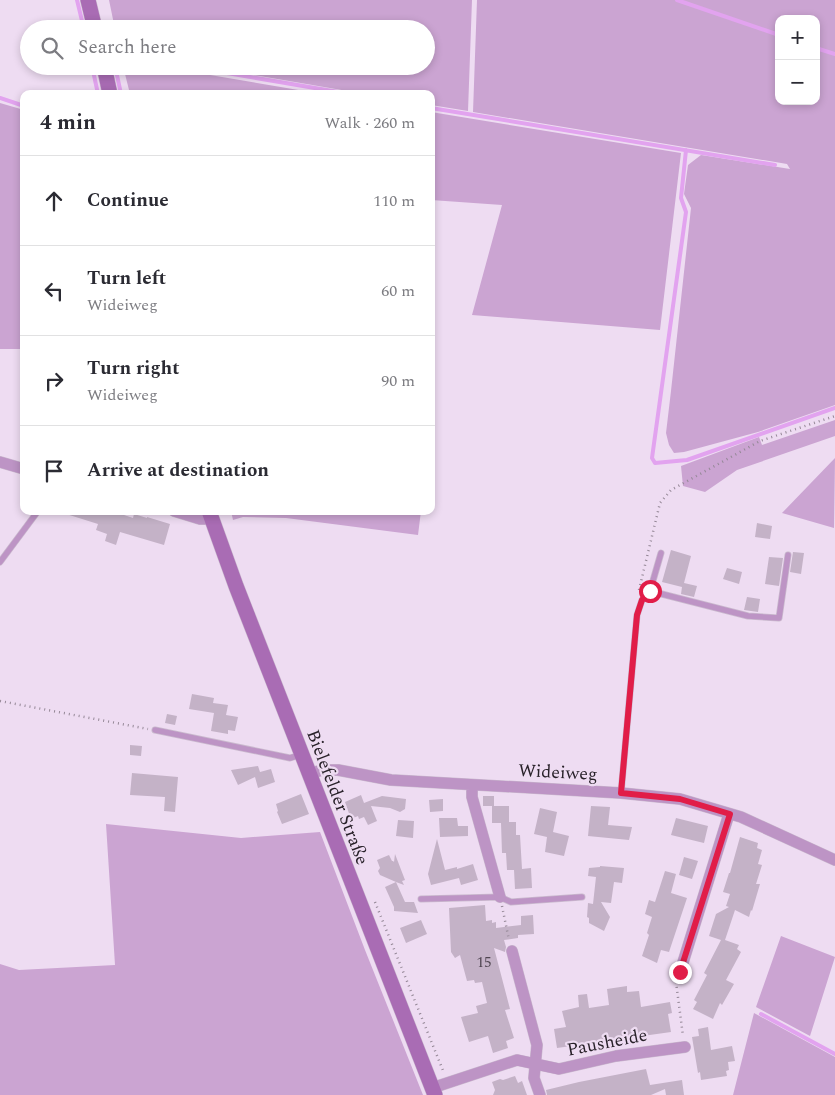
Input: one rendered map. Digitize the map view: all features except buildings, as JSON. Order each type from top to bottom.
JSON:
[{"type":"main road","points":[[88,0],[93,20]]},
{"type":"main road","points":[[106,75],[109,90]]},
{"type":"main road","name":"Bielefelder Straße","points":[[210,515],[239,595],[434,1091]]},
{"type":"street","points":[[0,462],[20,468]]},
{"type":"street","points":[[187,515],[200,519],[210,515]]},
{"type":"street","name":"Wideiweg","points":[[309,774],[322,770],[338,770],[391,780],[621,793],[680,799],[741,817],[835,860]]},
{"type":"street","points":[[472,785],[472,797],[500,897]]},
{"type":"street","points":[[680,972],[730,814]]},
{"type":"street","points":[[512,951],[537,1045],[534,1078],[540,1095]]},
{"type":"street","name":"Pausheide","points":[[434,1091],[517,1060],[559,1069],[616,1056],[685,1047]]},
{"type":"lane","points":[[0,562],[35,515]]},
{"type":"lane","points":[[621,793],[637,615],[642,600],[650,591],[661,553]]},
{"type":"lane","points":[[650,591],[748,616],[778,618],[788,555]]},
{"type":"lane","points":[[155,730],[290,758],[302,755]]},
{"type":"lane","points":[[421,899],[500,897],[511,902],[582,897]]},
{"type":"path","points":[[642,600],[638,594],[660,503],[670,490],[760,441],[835,416]]},
{"type":"path","points":[[0,701],[155,730]]},
{"type":"path","points":[[500,897],[512,951]]},
{"type":"path","points":[[680,972],[676,981],[685,1047]]},
{"type":"shaded area","points":[[109,0],[472,0],[468,111],[435,106],[435,90],[342,90],[254,75],[435,75],[435,20],[113,20]]},
{"type":"shaded area","points":[[477,0],[835,0],[835,405],[758,432],[674,453],[669,445],[666,433],[691,208],[684,194],[688,165],[701,155],[790,169],[787,164],[473,112]]},
{"type":"shaded area","points":[[125,75],[210,75],[298,90],[129,90]]},
{"type":"shaded area","points":[[0,103],[20,109],[20,349],[0,349]]},
{"type":"shaded area","points":[[435,113],[681,153],[660,330],[472,315],[502,205],[435,200]]},
{"type":"shaded area","points":[[835,420],[835,436],[737,470],[705,492],[683,486],[681,466],[759,437],[762,445]]},
{"type":"shaded area","points":[[835,458],[834,528],[782,513]]},
{"type":"shaded area","points":[[232,515],[420,515],[418,535],[286,518],[243,517],[233,520]]},
{"type":"shaded area","points":[[106,824],[241,838],[320,832],[423,1095],[0,1095],[0,964],[19,970],[115,965]]},
{"type":"shaded area","points":[[781,936],[835,957],[810,1036],[756,1007]]},
{"type":"shaded area","points":[[754,1013],[835,1057],[835,1095],[733,1095]]},
{"type":"waterway","points":[[77,0],[82,20]]},
{"type":"waterway","points":[[677,0],[775,34]]},
{"type":"waterway","points":[[820,49],[835,54]]},
{"type":"waterway","points":[[94,75],[97,90]]},
{"type":"waterway","points":[[117,75],[120,90]]},
{"type":"waterway","points":[[239,75],[327,90]]},
{"type":"waterway","points":[[0,98],[20,105]]},
{"type":"waterway","points":[[435,109],[775,165]]},
{"type":"waterway","points":[[686,150],[681,198],[686,212],[652,458],[655,463],[687,460],[835,408]]},
{"type":"waterway","points":[[761,1014],[835,1054]]},
{"type":"route","points":[[650,591],[642,600],[637,615],[621,793],[680,799],[730,814],[680,972]]}]
